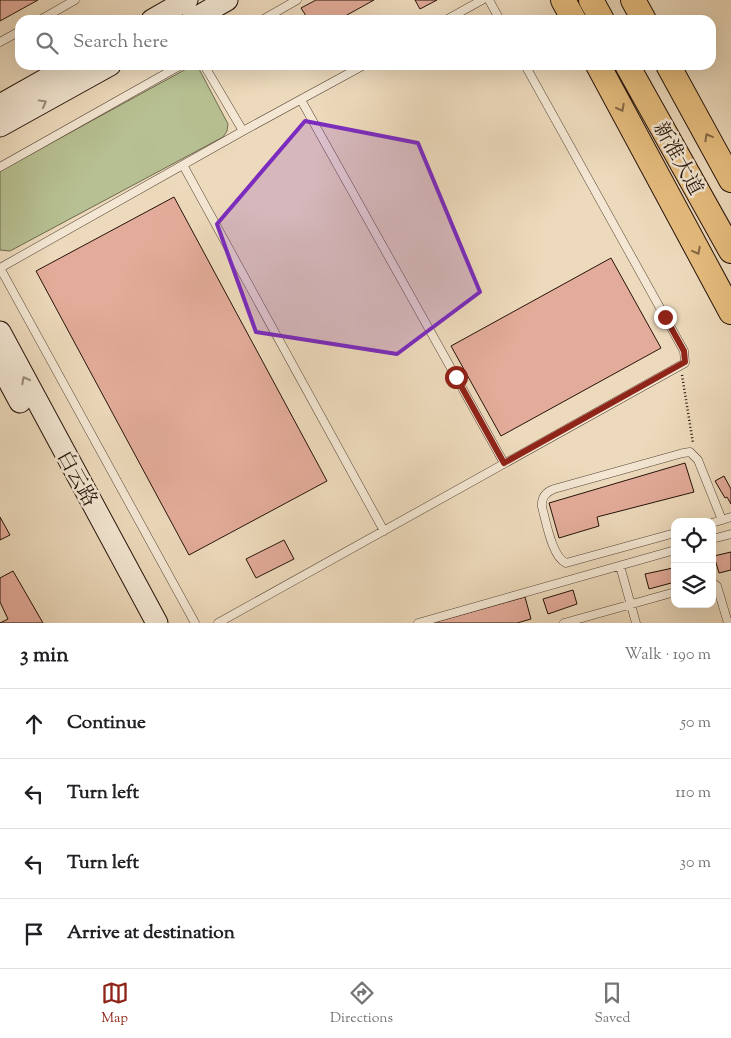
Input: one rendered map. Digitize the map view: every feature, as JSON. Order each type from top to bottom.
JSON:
[{"type":"main road","points":[[563,0],[571,15]]},
{"type":"main road","points":[[591,0],[599,15]]},
{"type":"main road","points":[[633,0],[641,15]]},
{"type":"main road","points":[[601,70],[731,312]]},
{"type":"main road","name":"新淮大道","points":[[630,70],[731,251]]},
{"type":"main road","name":"新淮大道","points":[[671,70],[731,180]]},
{"type":"street","points":[[201,15],[227,0]]},
{"type":"street","points":[[159,15],[176,3]]},
{"type":"street","points":[[0,105],[62,70]]},
{"type":"street","points":[[0,126],[101,70]]},
{"type":"street","name":"白云路","points":[[0,332],[157,623]]},
{"type":"street","name":"白云路","points":[[0,365],[141,623]]},
{"type":"lane","points":[[49,15],[75,0]]},
{"type":"lane","points":[[271,15],[297,0]]},
{"type":"lane","points":[[455,15],[482,0]]},
{"type":"lane","points":[[489,0],[497,15]]},
{"type":"lane","points":[[0,42],[15,34]]},
{"type":"lane","points":[[0,167],[172,70]]},
{"type":"lane","points":[[207,70],[243,132]]},
{"type":"lane","points":[[195,623],[0,268],[355,70]]},
{"type":"lane","points":[[218,623],[685,362],[684,351],[528,70]]},
{"type":"lane","points":[[301,100],[504,463]]},
{"type":"lane","points":[[183,165],[384,531]]},
{"type":"lane","points":[[671,534],[566,563],[560,560],[556,553],[542,507],[542,500],[546,493],[554,489],[683,452],[690,452],[698,460],[722,520]]},
{"type":"lane","points":[[716,522],[731,517]]},
{"type":"lane","points":[[716,538],[731,534]]},
{"type":"lane","points":[[419,623],[671,551]]},
{"type":"lane","points":[[620,566],[636,623]]},
{"type":"lane","points":[[716,585],[728,623]]},
{"type":"lane","points":[[564,623],[671,593]]},
{"type":"path","points":[[680,366],[693,444]]},
{"type":"highlighted area","points":[[305,121],[418,143],[480,292],[397,354],[256,332],[217,224]]},
{"type":"green space","points":[[184,70],[200,70],[228,124],[227,131],[223,137],[10,251],[0,250],[0,171]]},
{"type":"building","points":[[0,0],[38,0],[0,21]]},
{"type":"building","points":[[316,0],[374,0],[347,15],[305,15],[301,8]]},
{"type":"building","points":[[415,0],[437,0],[420,9]]},
{"type":"building","points":[[174,197],[327,481],[189,555],[36,271]]},
{"type":"building","points":[[611,258],[661,348],[501,436],[451,346]]},
{"type":"building","points":[[685,463],[694,492],[597,517],[599,526],[559,538],[549,503]]},
{"type":"building","points":[[724,476],[731,489],[731,504],[715,481]]},
{"type":"building","points":[[0,517],[10,535],[0,540]]},
{"type":"building","points":[[284,540],[294,559],[256,578],[246,559]]},
{"type":"building","points":[[731,552],[731,570],[719,573],[716,556]]},
{"type":"building","points":[[671,568],[671,583],[649,589],[645,574]]},
{"type":"building","points":[[13,571],[43,623],[0,623],[8,619],[0,602],[0,578]]},
{"type":"building","points":[[573,590],[577,604],[548,614],[543,599]]},
{"type":"building","points":[[525,597],[531,619],[517,623],[432,623]]},
{"type":"route","points":[[456,377],[504,463],[685,362],[684,351],[665,317]]}]
